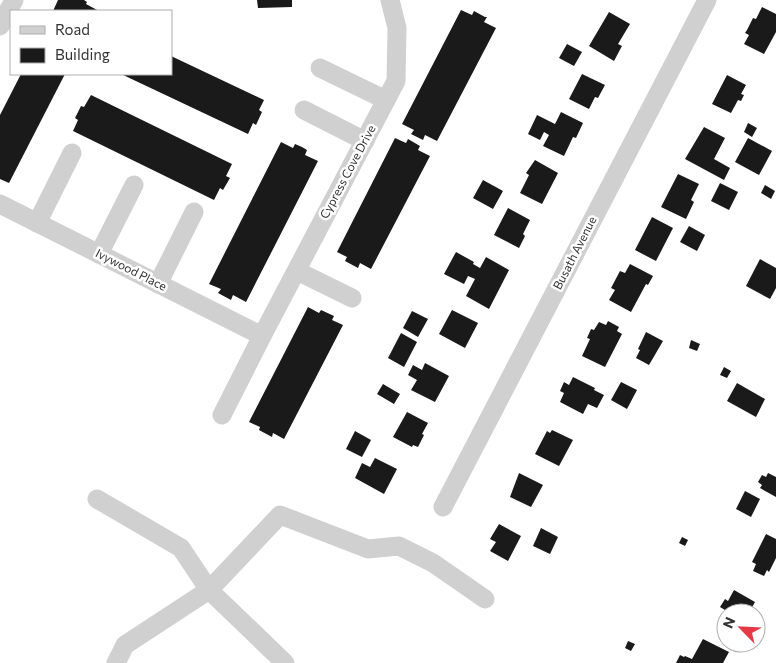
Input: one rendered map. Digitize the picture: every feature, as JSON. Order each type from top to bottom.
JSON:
[{"type":"street","points":[[0,26],[14,0]]},
{"type":"street","name":"Cypress Cove Drive","points":[[222,415],[396,81],[397,28],[390,0]]},
{"type":"street","name":"Busath Avenue","points":[[443,507],[707,0]]},
{"type":"street","points":[[320,68],[386,100]]},
{"type":"street","points":[[304,110],[365,140]]},
{"type":"street","points":[[37,223],[72,153]]},
{"type":"street","points":[[99,254],[134,185]]},
{"type":"street","name":"Ivywood Place","points":[[0,204],[262,336]]},
{"type":"street","points":[[158,284],[194,212]]},
{"type":"street","points":[[297,271],[352,298]]},
{"type":"street","points":[[97,499],[181,548],[209,590],[285,663]]},
{"type":"street","points":[[116,663],[125,645],[209,590],[280,515],[368,549],[399,546],[432,563],[485,598]]},
{"type":"building","points":[[58,0],[84,0],[87,2],[86,4],[97,10],[53,10]]},
{"type":"building","points":[[257,0],[292,0],[292,7],[258,8]]},
{"type":"building","points":[[762,7],[776,14],[776,32],[764,54],[744,44],[749,35],[745,33],[753,18],[756,19]]},
{"type":"building","points":[[461,10],[472,15],[474,11],[487,17],[484,22],[496,28],[437,141],[425,135],[423,140],[411,134],[414,130],[402,124]]},
{"type":"building","points":[[609,12],[630,24],[618,44],[622,46],[614,61],[589,46]]},
{"type":"building","points":[[567,44],[582,52],[574,66],[559,58]]},
{"type":"building","points":[[172,56],[264,100],[259,110],[262,112],[256,125],[253,123],[248,134],[123,75],[172,75]]},
{"type":"building","points":[[582,74],[605,85],[598,98],[595,97],[589,109],[569,99]]},
{"type":"building","points":[[20,75],[64,75],[9,183],[0,179],[0,115]]},
{"type":"building","points":[[727,75],[746,85],[741,94],[744,95],[741,101],[738,100],[731,113],[712,104]]},
{"type":"building","points":[[91,95],[232,164],[226,176],[230,178],[223,190],[220,188],[214,200],[73,131],[78,120],[75,118],[81,106],[84,107]]},
{"type":"building","points":[[561,112],[583,123],[576,138],[573,137],[564,156],[543,146],[549,135],[544,132],[540,140],[528,134],[537,115],[555,124]]},
{"type":"building","points":[[748,123],[757,128],[752,137],[744,132]]},
{"type":"building","points":[[704,127],[725,138],[714,159],[730,168],[724,180],[685,159]]},
{"type":"building","points":[[395,138],[406,143],[408,139],[420,146],[418,150],[430,156],[371,269],[360,263],[358,268],[345,261],[347,257],[337,252]]},
{"type":"building","points":[[748,138],[772,151],[759,175],[735,162]]},
{"type":"building","points":[[281,142],[293,148],[295,144],[302,147],[307,150],[305,155],[318,161],[246,302],[233,295],[231,300],[218,293],[221,289],[209,284]]},
{"type":"building","points":[[535,160],[558,173],[542,204],[520,193],[529,175],[526,173]]},
{"type":"building","points":[[678,174],[699,184],[691,200],[694,202],[686,219],[661,207]]},
{"type":"building","points":[[483,180],[503,191],[493,209],[473,198]]},
{"type":"building","points":[[720,183],[738,192],[729,210],[711,201]]},
{"type":"building","points":[[765,185],[775,191],[771,199],[761,193]]},
{"type":"building","points":[[508,208],[530,220],[519,248],[494,235]]},
{"type":"building","points":[[652,217],[673,228],[656,261],[635,250]]},
{"type":"building","points":[[689,226],[705,235],[697,251],[680,242]]},
{"type":"building","points":[[456,252],[474,262],[473,264],[480,268],[486,257],[509,270],[489,309],[466,296],[475,279],[468,276],[464,284],[444,274]]},
{"type":"building","points":[[760,259],[776,268],[776,288],[770,299],[746,286]]},
{"type":"building","points":[[630,264],[653,276],[648,285],[646,284],[631,312],[609,300],[615,290],[611,288],[620,271],[625,273]]},
{"type":"building","points":[[308,307],[319,313],[321,310],[334,316],[332,320],[343,325],[284,439],[273,433],[272,437],[259,430],[260,427],[249,422]]},
{"type":"building","points":[[452,310],[478,323],[465,348],[439,334]]},
{"type":"building","points":[[412,311],[428,319],[418,337],[403,328]]},
{"type":"building","points":[[608,321],[619,327],[617,331],[622,334],[605,367],[582,356],[590,339],[587,338],[591,329],[594,330],[599,322],[606,325]]},
{"type":"building","points":[[646,332],[663,341],[649,365],[636,358]]},
{"type":"building","points":[[401,333],[417,342],[404,367],[388,358]]},
{"type":"building","points":[[691,340],[700,344],[697,351],[689,348]]},
{"type":"building","points":[[425,363],[449,376],[435,402],[411,390],[417,380],[408,375],[413,365],[422,370]]},
{"type":"building","points":[[724,367],[731,371],[727,378],[720,375]]},
{"type":"building","points":[[573,377],[595,388],[594,390],[604,395],[597,408],[588,404],[583,414],[560,402],[564,393],[560,391],[564,382],[569,385]]},
{"type":"building","points":[[621,382],[637,390],[627,409],[611,400]]},
{"type":"building","points":[[737,383],[765,399],[756,417],[727,401]]},
{"type":"building","points":[[383,384],[400,394],[394,404],[377,394]]},
{"type":"building","points":[[407,412],[428,423],[418,447],[413,445],[412,447],[393,437]]},
{"type":"building","points":[[552,430],[573,440],[559,466],[535,454],[547,431],[550,433]]},
{"type":"building","points":[[355,431],[371,440],[362,457],[346,449]]},
{"type":"building","points":[[375,458],[397,469],[384,494],[355,478],[362,463],[370,467]]},
{"type":"building","points":[[519,473],[543,485],[531,507],[510,497]]},
{"type":"building","points":[[768,473],[776,477],[776,497],[760,488],[762,485],[758,482],[762,475],[766,477]]},
{"type":"building","points":[[745,491],[760,499],[751,517],[736,509]]},
{"type":"building","points":[[499,524],[521,536],[508,561],[490,551],[496,542],[490,539]]},
{"type":"building","points":[[541,528],[558,537],[550,554],[533,546]]},
{"type":"building","points":[[766,534],[776,539],[776,558],[769,572],[767,570],[764,576],[753,571],[756,564],[752,562]]},
{"type":"building","points":[[682,537],[688,540],[685,546],[679,543]]},
{"type":"building","points":[[734,590],[755,602],[722,603],[725,599],[728,601]]},
{"type":"building","points":[[703,639],[716,646],[716,653],[728,653],[723,663],[676,663],[680,655],[692,659]]},
{"type":"building","points":[[628,641],[635,644],[631,651],[625,648]]}]
